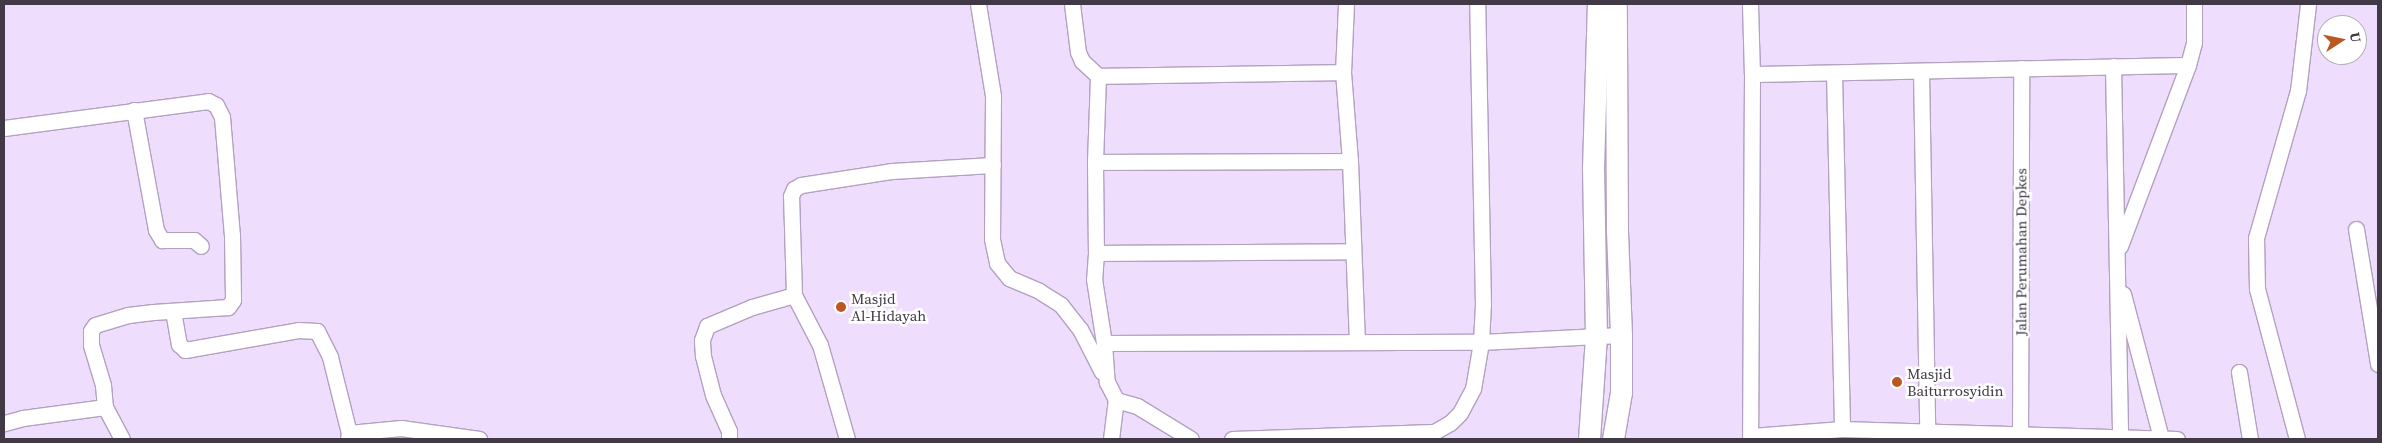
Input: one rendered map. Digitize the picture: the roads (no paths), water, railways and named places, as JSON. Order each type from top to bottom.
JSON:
[{"type":"street","points":[[978,4],[993,96],[992,239],[998,263],[1010,278],[1039,291],[1061,305],[1084,335],[1116,400],[1111,439]]},
{"type":"street","points":[[1072,4],[1078,52],[1082,61],[1098,76],[1342,72]]},
{"type":"street","points":[[1346,4],[1342,72],[1350,161],[1356,342]]},
{"type":"street","points":[[1232,439],[1427,436],[1450,423],[1460,413],[1474,389],[1481,342],[1482,305],[1478,4]]},
{"type":"street","points":[[1589,439],[1596,337],[1593,169],[1598,4]]},
{"type":"street","points":[[1613,439],[1621,392],[1617,229],[1616,4]]},
{"type":"street","points":[[1750,4],[1752,74],[1751,438],[1842,429],[2020,436],[2120,436],[2177,439]]},
{"type":"street","points":[[2116,255],[2188,65],[2194,42],[2194,4]]},
{"type":"street","points":[[2297,439],[2257,289],[2256,238],[2298,91],[2308,4]]},
{"type":"street","points":[[1752,74],[2188,65]]},
{"type":"street","points":[[2112,66],[2120,436]]},
{"type":"street","name":"Jalan Perumahan Depkes","points":[[2020,436],[2022,68]]},
{"type":"street","points":[[1921,71],[1927,431]]},
{"type":"street","points":[[1834,73],[1842,429]]},
{"type":"street","points":[[1098,76],[1094,279],[1104,343],[1107,382]]},
{"type":"street","points":[[4,128],[208,101],[216,105],[222,117],[232,235],[234,300],[228,308],[128,316],[95,325],[91,331],[91,345],[103,385],[105,407],[122,439]]},
{"type":"street","points":[[134,110],[156,230],[162,240],[194,240],[201,246]]},
{"type":"street","points":[[1095,162],[1350,161]]},
{"type":"street","points":[[847,439],[820,345],[794,295],[791,196],[794,189],[801,185],[891,171],[993,165]]},
{"type":"street","points":[[2356,230],[2375,326],[2378,364]]},
{"type":"street","points":[[1096,253],[1353,251]]},
{"type":"street","points":[[2117,271],[2161,438]]},
{"type":"street","points":[[729,439],[729,431],[713,395],[703,356],[702,340],[707,326],[714,321],[752,307],[794,295]]},
{"type":"street","points":[[173,311],[179,344],[185,350],[298,330],[317,331],[330,358],[348,436],[401,428],[478,439]]},
{"type":"street","points":[[1104,343],[1481,342],[1621,335]]},
{"type":"street","points":[[2239,372],[2250,439]]},
{"type":"street","points":[[1116,400],[1137,406],[1191,439]]},
{"type":"street","points":[[4,423],[23,418],[105,407]]},
{"type":"place","name":"Masjid Al-Hidayah","points":[[841,307]]},
{"type":"place","name":"Masjid Baiturrosyidin","points":[[1897,382]]}]
